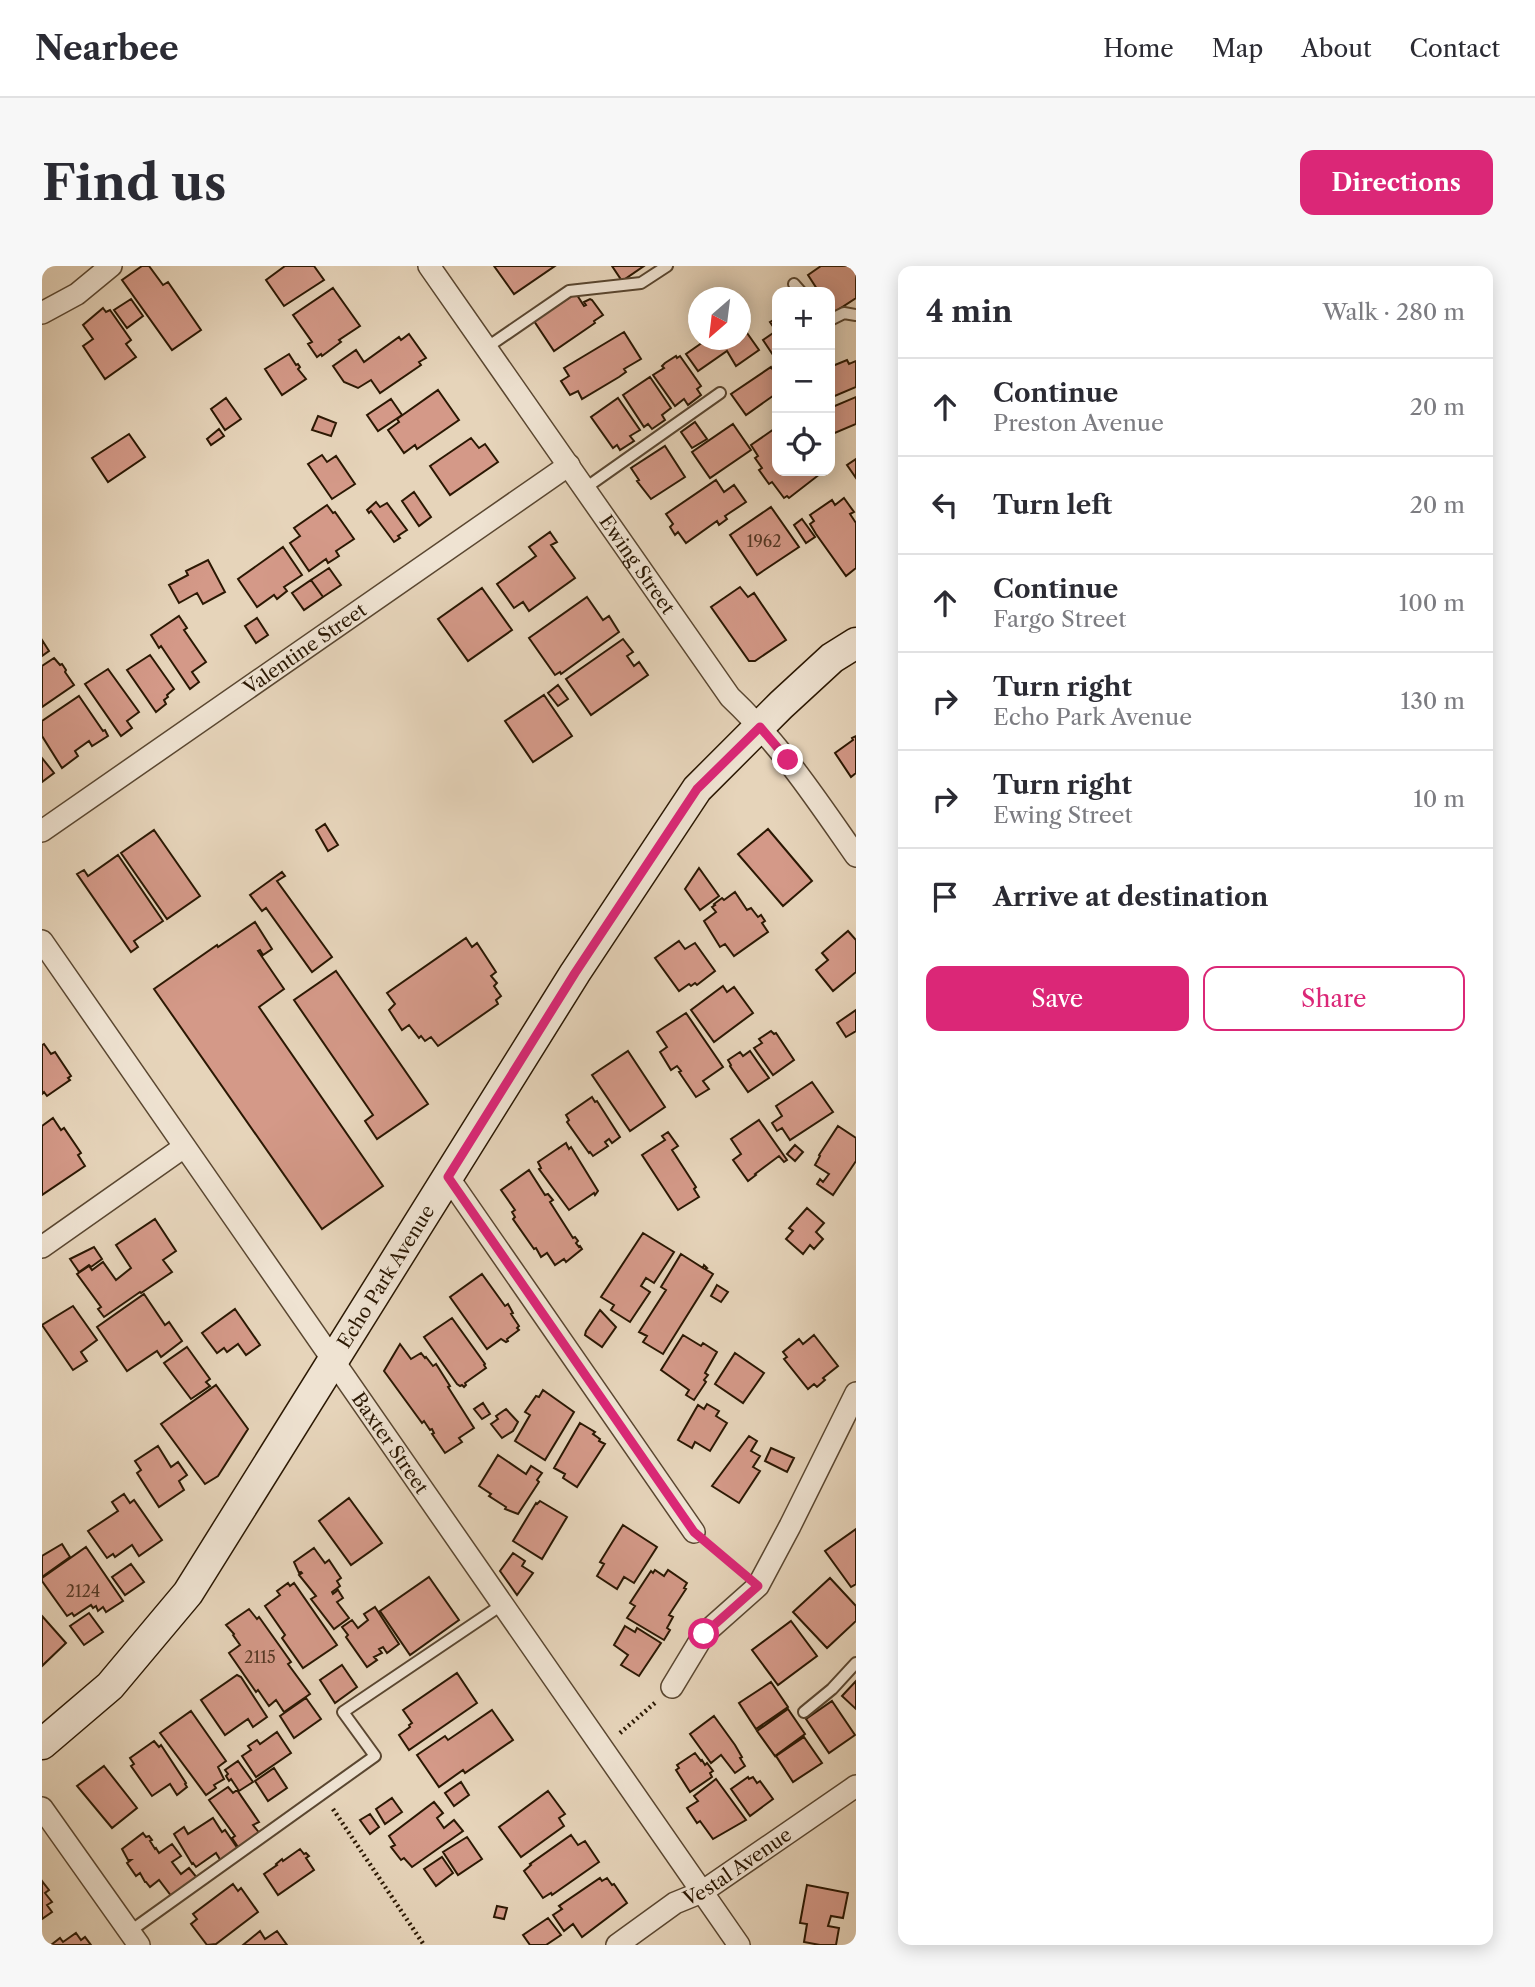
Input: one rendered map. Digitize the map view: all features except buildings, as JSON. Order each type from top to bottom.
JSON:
[{"type":"street","points":[[42,313],[76,294],[111,266]]},
{"type":"street","name":"Ewing Street","points":[[429,266],[730,697],[788,760],[856,856]]},
{"type":"street","name":"Valentine Street","points":[[42,831],[569,465]]},
{"type":"street","name":"Echo Park Avenue","points":[[42,1744],[110,1686],[188,1593],[575,973],[697,789],[832,658],[856,643]]},
{"type":"street","name":"Baxter Street","points":[[42,941],[739,1945]]},
{"type":"street","points":[[42,1247],[184,1147]]},
{"type":"street","points":[[448,1177],[694,1532]]},
{"type":"street","points":[[664,1694],[704,1634],[758,1586],[856,1394]]},
{"type":"street","name":"Vestal Avenue","points":[[617,1945],[675,1903],[702,1892],[856,1786]]},
{"type":"street","points":[[42,1808],[132,1940]]},
{"type":"lane","points":[[486,348],[569,291],[641,283],[667,266]]},
{"type":"lane","points":[[835,318],[845,313],[856,315]]},
{"type":"lane","points":[[584,489],[720,393]]},
{"type":"lane","points":[[132,1940],[375,1756],[343,1712],[503,1604]]},
{"type":"lane","points":[[804,1712],[832,1689],[856,1663]]},
{"type":"path","points":[[694,1532],[758,1586]]},
{"type":"path","points":[[615,1737],[664,1694]]},
{"type":"path","points":[[322,1794],[424,1945]]},
{"type":"route","points":[[704,1634],[758,1586],[694,1532],[448,1177],[575,973],[697,789],[760,727],[788,760]]}]
